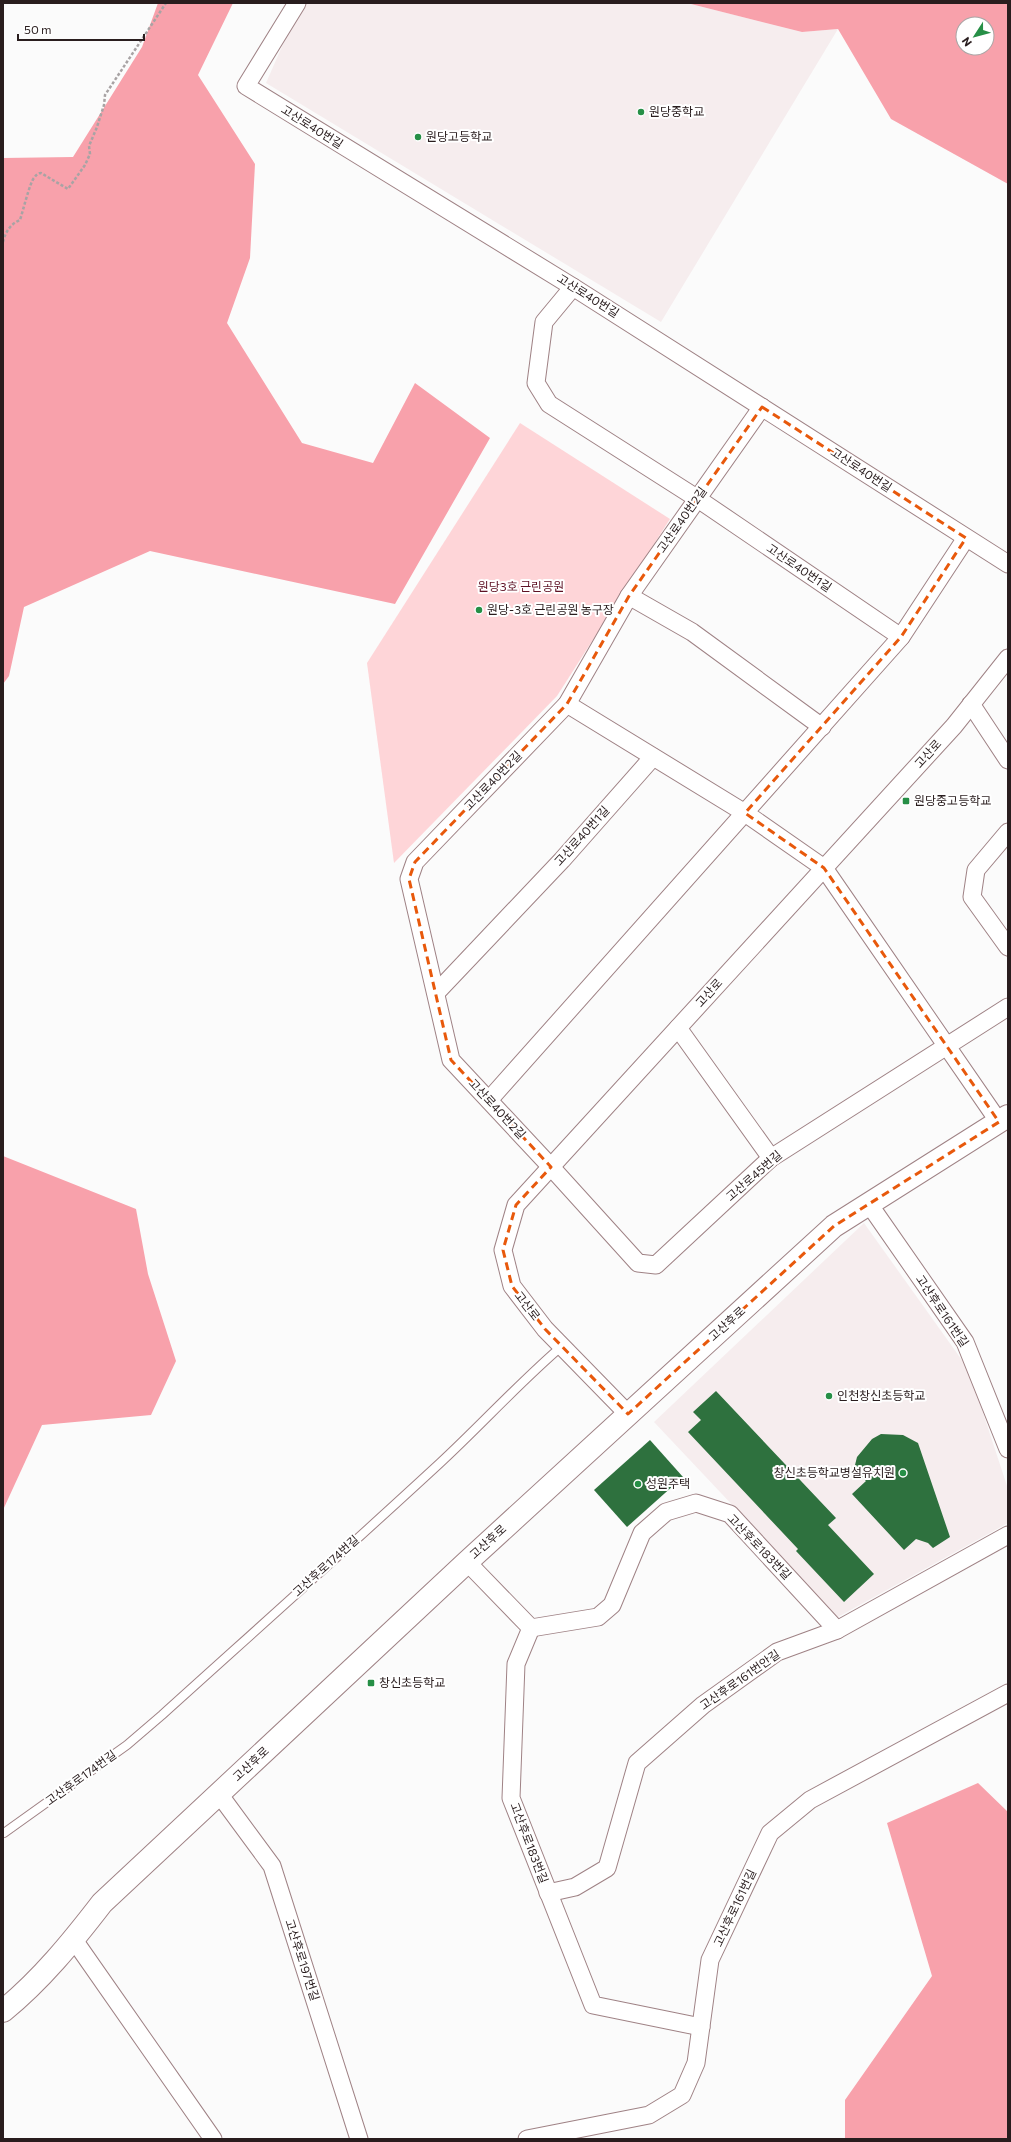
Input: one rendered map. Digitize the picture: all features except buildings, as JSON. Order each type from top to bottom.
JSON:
[{"type":"main road","name":"고산후로","points":[[3,2011],[18,1999],[74,1940],[102,1903],[467,1562],[834,1226],[1003,1119]]},
{"type":"street","name":"고산로40번길","points":[[297,3],[246,86],[573,287],[1008,564]]},
{"type":"street","name":"고산로40번1길","points":[[573,287],[544,322],[536,383],[549,404],[698,499],[901,637]]},
{"type":"street","name":"고산로40번2길","points":[[551,1167],[452,1060],[409,879],[415,862],[567,704],[629,596],[762,407]]},
{"type":"street","points":[[488,1100],[901,637],[966,538]]},
{"type":"street","points":[[629,596],[692,632],[822,727]]},
{"type":"street","name":"고산로","points":[[562,1346],[545,1329],[512,1286],[503,1250],[516,1205],[954,726],[1008,658]]},
{"type":"street","points":[[567,704],[745,813],[824,868],[947,1046],[1003,1119]]},
{"type":"street","points":[[971,704],[1008,760]]},
{"type":"street","name":"고산로40번1길","points":[[436,993],[562,860],[653,756]]},
{"type":"street","points":[[1008,832],[976,870],[972,897],[1008,947]]},
{"type":"street","name":"고산로45번길","points":[[551,1167],[638,1263],[656,1265],[771,1158],[1008,1007]]},
{"type":"street","points":[[678,1028],[771,1158]]},
{"type":"street","name":"고산후로161번길","points":[[869,1204],[965,1342],[1008,1449]]},
{"type":"street","points":[[562,1346],[628,1414]]},
{"type":"street","name":"고산후로183번길","points":[[701,2027],[592,2005],[511,1798],[516,1664],[531,1628],[598,1617],[612,1606],[642,1533],[666,1512],[696,1504],[730,1514],[838,1630]]},
{"type":"street","name":"고산후로161번안길","points":[[548,1892],[575,1887],[607,1868],[637,1763],[703,1705],[777,1652],[838,1630],[1008,1535]]},
{"type":"street","points":[[467,1562],[531,1628]]},
{"type":"street","name":"고산후로161번길","points":[[527,2139],[649,2115],[682,2095],[696,2063],[710,1960],[770,1833],[810,1800],[1008,1693]]},
{"type":"street","name":"고산후로197번길","points":[[219,1794],[272,1866],[359,2139]]},
{"type":"street","points":[[74,1940],[213,2139]]},
{"type":"lane","name":"고산후로174번길","points":[[4,1833],[127,1745],[162,1715],[417,1484],[475,1430],[527,1376],[562,1346]]},
{"type":"path","points":[[3,242],[4,234],[14,222],[20,220],[27,203],[33,178],[42,173],[68,189],[85,165],[90,154],[89,146],[104,105],[105,94],[166,3]]},
{"type":"highlighted area","points":[[762,407],[966,538],[901,637],[745,813],[824,868],[999,1122],[834,1226],[628,1414],[545,1329],[512,1286],[503,1250],[516,1205],[551,1167],[451,1060],[409,879],[415,862],[567,704],[629,596]]},
{"type":"shaded area","points":[[158,3],[233,3],[198,75],[255,164],[250,258],[227,323],[302,443],[373,463],[415,383],[490,438],[395,604],[150,551],[24,607],[9,676],[3,684],[3,158],[73,157],[142,47]]},
{"type":"shaded area","name":"원당중학교","points":[[301,3],[687,3],[802,32],[838,29],[661,322],[266,83]]},
{"type":"shaded area","points":[[687,3],[1008,3],[1008,184],[891,119],[838,29],[802,32]]},
{"type":"shaded area","points":[[3,1156],[136,1209],[148,1274],[176,1361],[151,1415],[42,1425],[3,1510]]},
{"type":"shaded area","name":"인천창신초등학교","points":[[864,1223],[969,1370],[1008,1489],[1008,1523],[838,1617],[654,1422]]},
{"type":"shaded area","points":[[978,1783],[1008,1812],[1008,2139],[845,2139],[845,2100],[932,1976],[887,1823]]},
{"type":"green space","name":"원당3호 근린공원","points":[[520,423],[670,519],[557,696],[394,863],[367,663]]},
{"type":"place","name":"원당중학교","points":[[641,112]]},
{"type":"place","name":"원당고등학교","points":[[418,137]]},
{"type":"place","name":"원당-3호 근린공원 농구장","points":[[479,610]]},
{"type":"place","name":"원당중고등학교","points":[[906,801]]},
{"type":"place","name":"인천창신초등학교","points":[[829,1396]]},
{"type":"place","name":"창신초등학교병설유치원","points":[[903,1473]]},
{"type":"place","name":"성원주택","points":[[638,1484]]},
{"type":"place","name":"창신초등학교","points":[[371,1683]]}]
